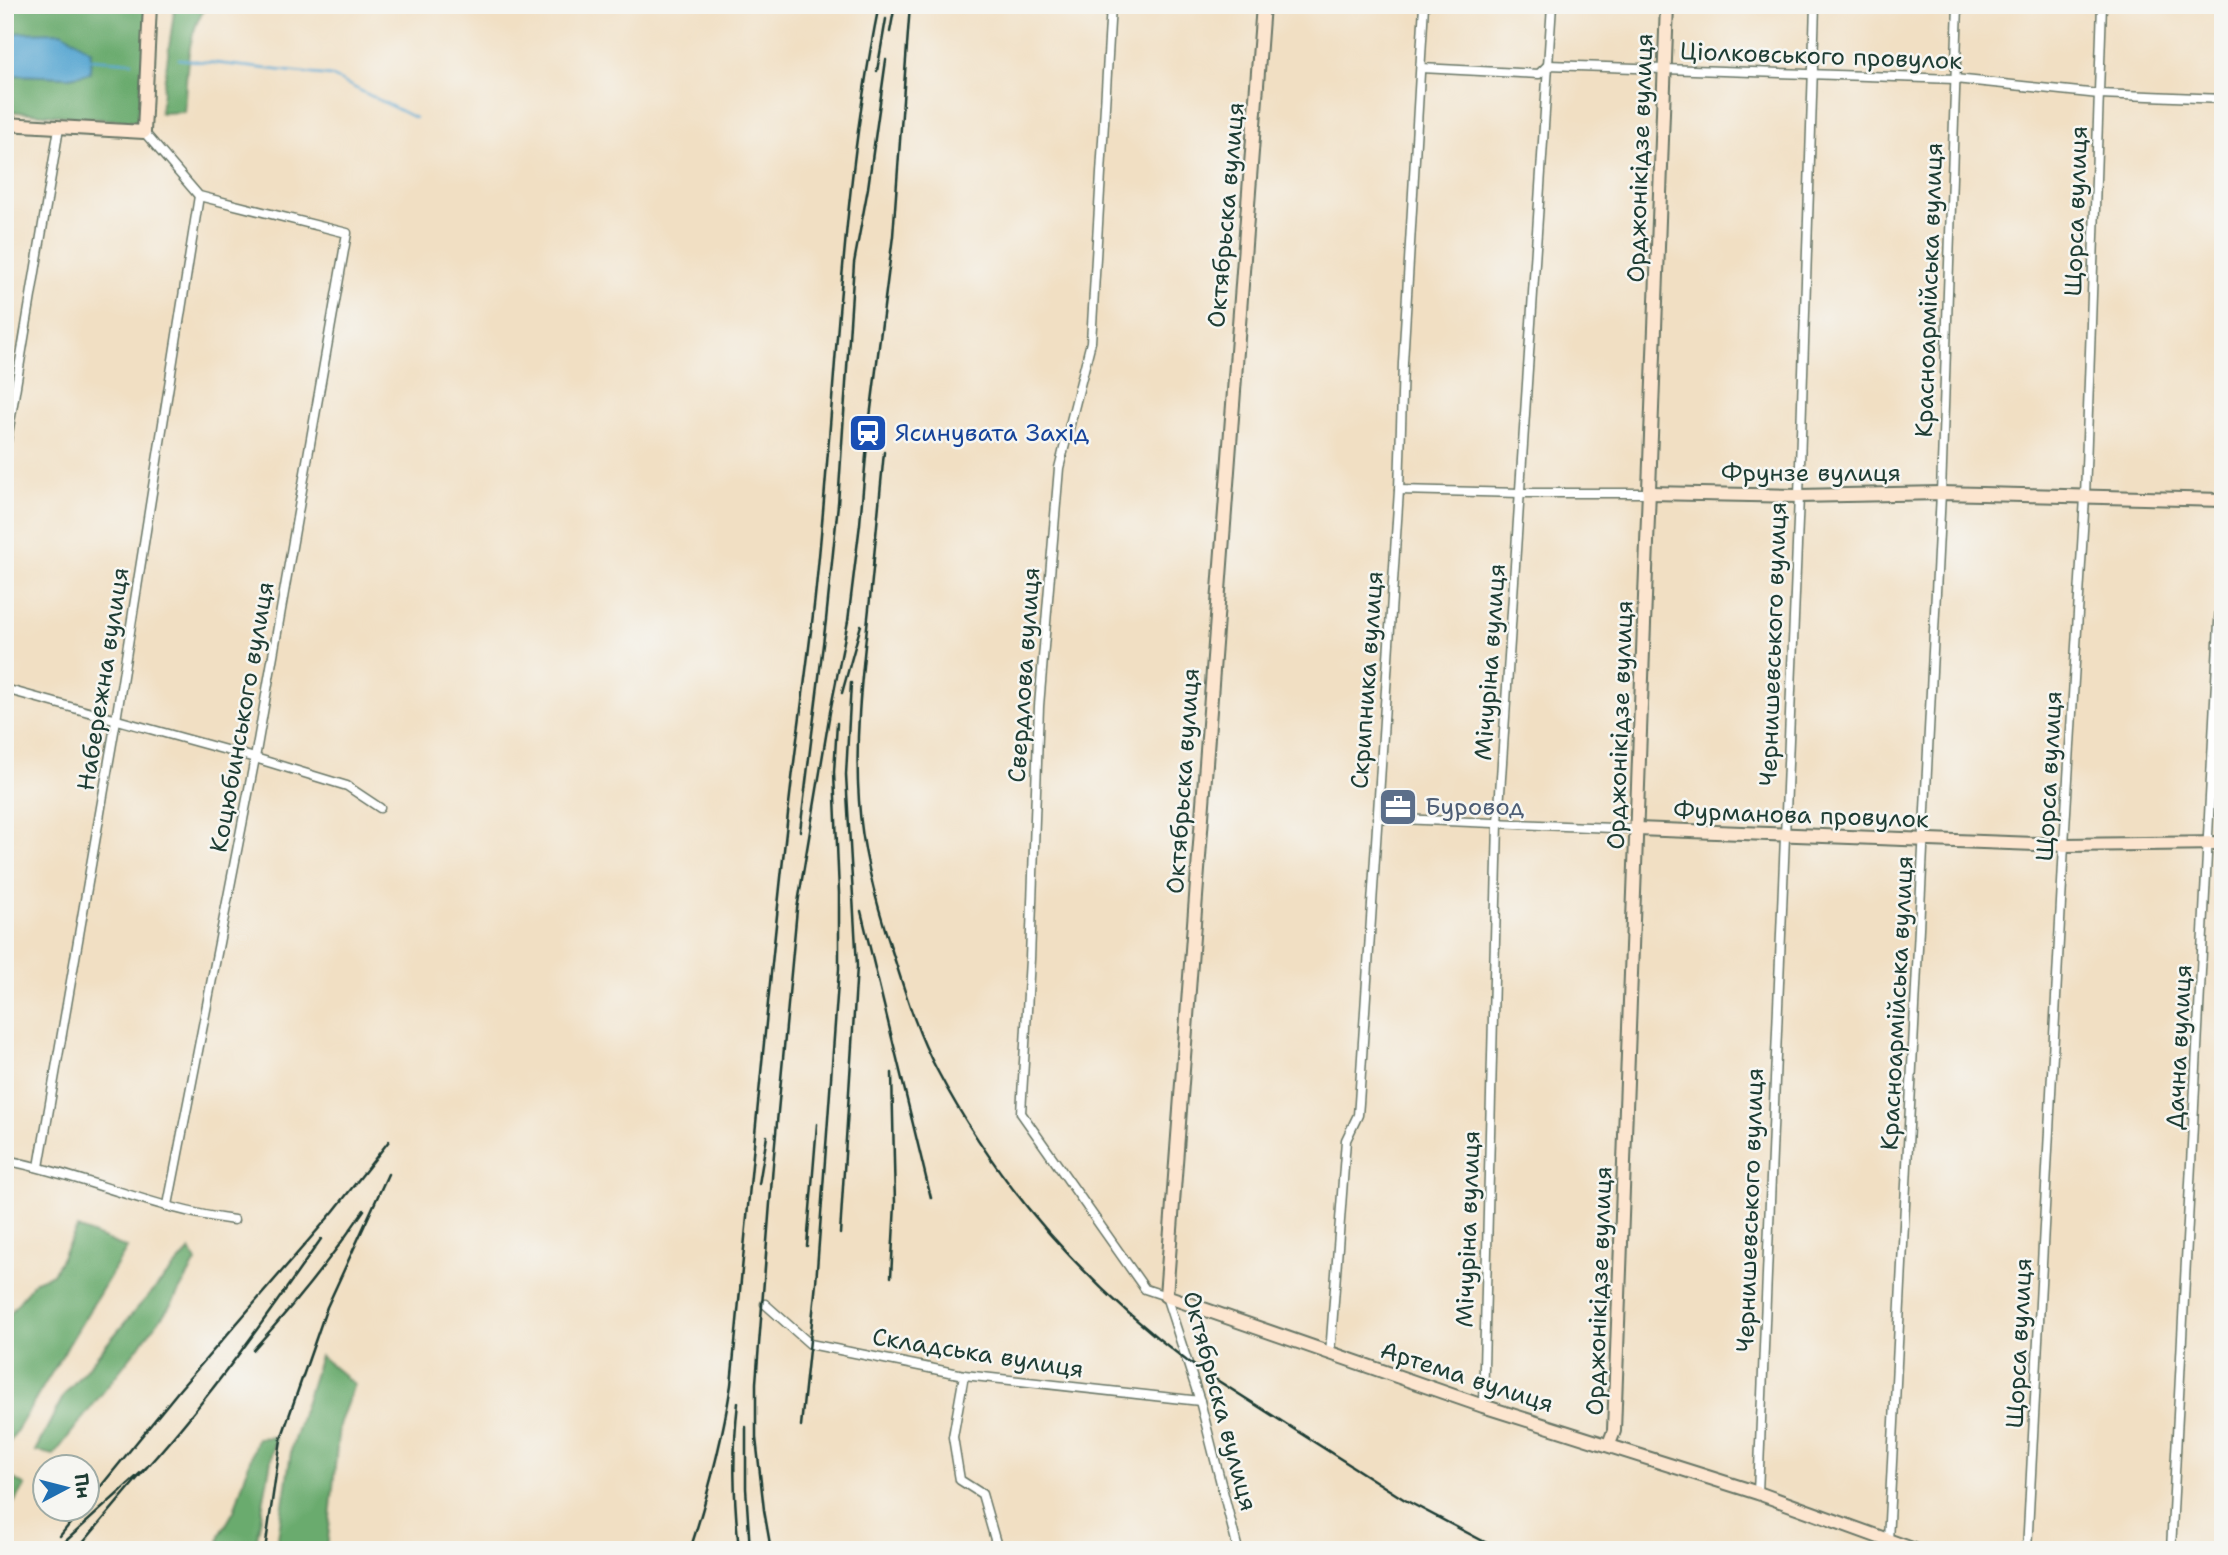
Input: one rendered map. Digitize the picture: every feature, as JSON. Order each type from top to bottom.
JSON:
[{"type":"main road","points":[[5,124],[144,132],[150,5]]},
{"type":"main road","name":"Октябрьска вулиця","points":[[1166,1296],[1263,5]]},
{"type":"main road","name":"Орджонікідзе вулиця","points":[[1609,1444],[1614,1431],[1667,5]]},
{"type":"main road","name":"Фрунзе вулиця","points":[[1649,493],[1798,496],[1941,493],[2223,500]]},
{"type":"main road","name":"Фурманова провулок","points":[[1637,829],[2064,845],[2223,843]]},
{"type":"main road","name":"Артема вулиця","points":[[1166,1296],[1483,1406],[1758,1493],[1915,1550]]},
{"type":"street","name":"Свердлова вулиця","points":[[1111,5],[1091,342],[1059,468],[1047,612],[1040,706],[1021,1113],[1145,1289],[1166,1296]]},
{"type":"street","name":"Скрипника вулиця","points":[[1330,1354],[1346,1140],[1358,1115],[1359,1103],[1399,490],[1403,363],[1424,5]]},
{"type":"street","name":"Мічуріна вулиця","points":[[1483,1406],[1498,823],[1552,5]]},
{"type":"street","name":"Чернишевського вулиця","points":[[1758,1493],[1815,5]]},
{"type":"street","name":"Красноармійська вулиця","points":[[1888,1541],[1941,493],[1958,5]]},
{"type":"street","name":"Щорса вулиця","points":[[2027,1550],[2085,497],[2102,5]]},
{"type":"street","name":"Ціолковського провулок","points":[[1421,68],[1539,74],[1548,65],[1955,79],[2099,94],[2223,99]]},
{"type":"street","points":[[5,452],[59,128]]},
{"type":"street","points":[[144,132],[199,196]]},
{"type":"street","name":"Коцюбинського вулиця","points":[[168,1205],[255,758],[347,233],[199,196]]},
{"type":"street","name":"Набережна вулиця","points":[[39,1167],[116,720],[199,196]]},
{"type":"street","name":"Фрунзе вулиця","points":[[1399,490],[1649,493]]},
{"type":"street","name":"Дачна вулиця","points":[[2171,1550],[2223,546]]},
{"type":"street","points":[[5,689],[347,786],[380,808]]},
{"type":"street","name":"Фурманова провулок","points":[[1377,818],[1637,829]]},
{"type":"street","points":[[5,1160],[39,1167],[195,1215],[234,1220]]},
{"type":"street","name":"Октябрьска вулиця","points":[[1166,1296],[1200,1401],[1238,1550]]},
{"type":"street","name":"Складська вулиця","points":[[765,1304],[810,1344],[964,1375],[1200,1401]]},
{"type":"street","points":[[964,1375],[953,1437],[960,1480],[982,1494],[998,1550]]},
{"type":"green space","points":[[5,5],[149,6],[138,122],[5,111],[5,68],[13,75],[70,77],[90,73],[25,34],[5,33]]},
{"type":"green space","points":[[175,5],[207,5],[191,42],[184,112],[160,113]]},
{"type":"green space","points":[[77,1228],[127,1248],[5,1450],[5,1320],[35,1281],[53,1274]]},
{"type":"green space","points":[[190,1250],[196,1262],[171,1305],[55,1454],[35,1451],[64,1395]]},
{"type":"green space","points":[[320,1356],[354,1384],[339,1425],[327,1550],[276,1550],[292,1446]]},
{"type":"green space","points":[[275,1437],[255,1550],[218,1550],[220,1535],[234,1511],[257,1438]]},
{"type":"green space","points":[[5,1473],[25,1486],[5,1516]]},
{"type":"water","points":[[62,32],[91,51],[90,73],[69,77],[13,75],[5,68],[5,33]]},
{"type":"waterway","points":[[90,59],[132,62]]},
{"type":"waterway","points":[[179,59],[331,76],[415,118]]},
{"type":"railway","points":[[690,1550],[714,1468],[731,1385],[779,893],[816,587],[847,222],[866,77],[879,5]]},
{"type":"railway","points":[[890,32],[895,5]]},
{"type":"railway","points":[[771,1550],[756,1438],[756,1383],[773,1165],[797,909],[848,621],[860,524],[868,433],[893,236],[910,5]]},
{"type":"railway","points":[[877,71],[886,19]]},
{"type":"railway","points":[[800,831],[838,504],[854,263],[868,188],[886,60]]},
{"type":"railway","points":[[873,567],[884,452]]},
{"type":"railway","points":[[874,558],[858,741],[863,839],[881,914],[912,1012],[923,1042],[961,1113],[987,1153],[1046,1230],[1113,1299],[1149,1331],[1187,1361],[1405,1500],[1500,1550]]},
{"type":"railway","points":[[842,693],[861,625]]},
{"type":"railway","points":[[840,1234],[857,966],[846,775],[851,683]]},
{"type":"railway","points":[[801,1426],[816,1283],[839,969],[834,772],[837,723]]},
{"type":"railway","points":[[861,911],[931,1198]]},
{"type":"railway","points":[[891,1277],[895,1204],[892,1073]]},
{"type":"railway","points":[[807,1246],[817,1124]]},
{"type":"railway","points":[[759,1184],[767,1136]]},
{"type":"railway","points":[[102,1485],[180,1389],[333,1212],[389,1141]]},
{"type":"railway","points":[[265,1550],[281,1439],[327,1307],[388,1174]]},
{"type":"railway","points":[[253,1350],[311,1282],[364,1210]]},
{"type":"railway","points":[[147,1467],[216,1384],[321,1239]]},
{"type":"railway","points":[[738,1403],[734,1477],[739,1550]]},
{"type":"railway","points":[[746,1427],[750,1550]]},
{"type":"railway","points":[[56,1550],[147,1467],[77,1550]]},
{"type":"railway","points":[[60,1536],[70,1524]]},
{"type":"place","name":"Ясинувата Захід","points":[[868,433]]},
{"type":"place","name":"Буровод","points":[[1398,807]]}]
